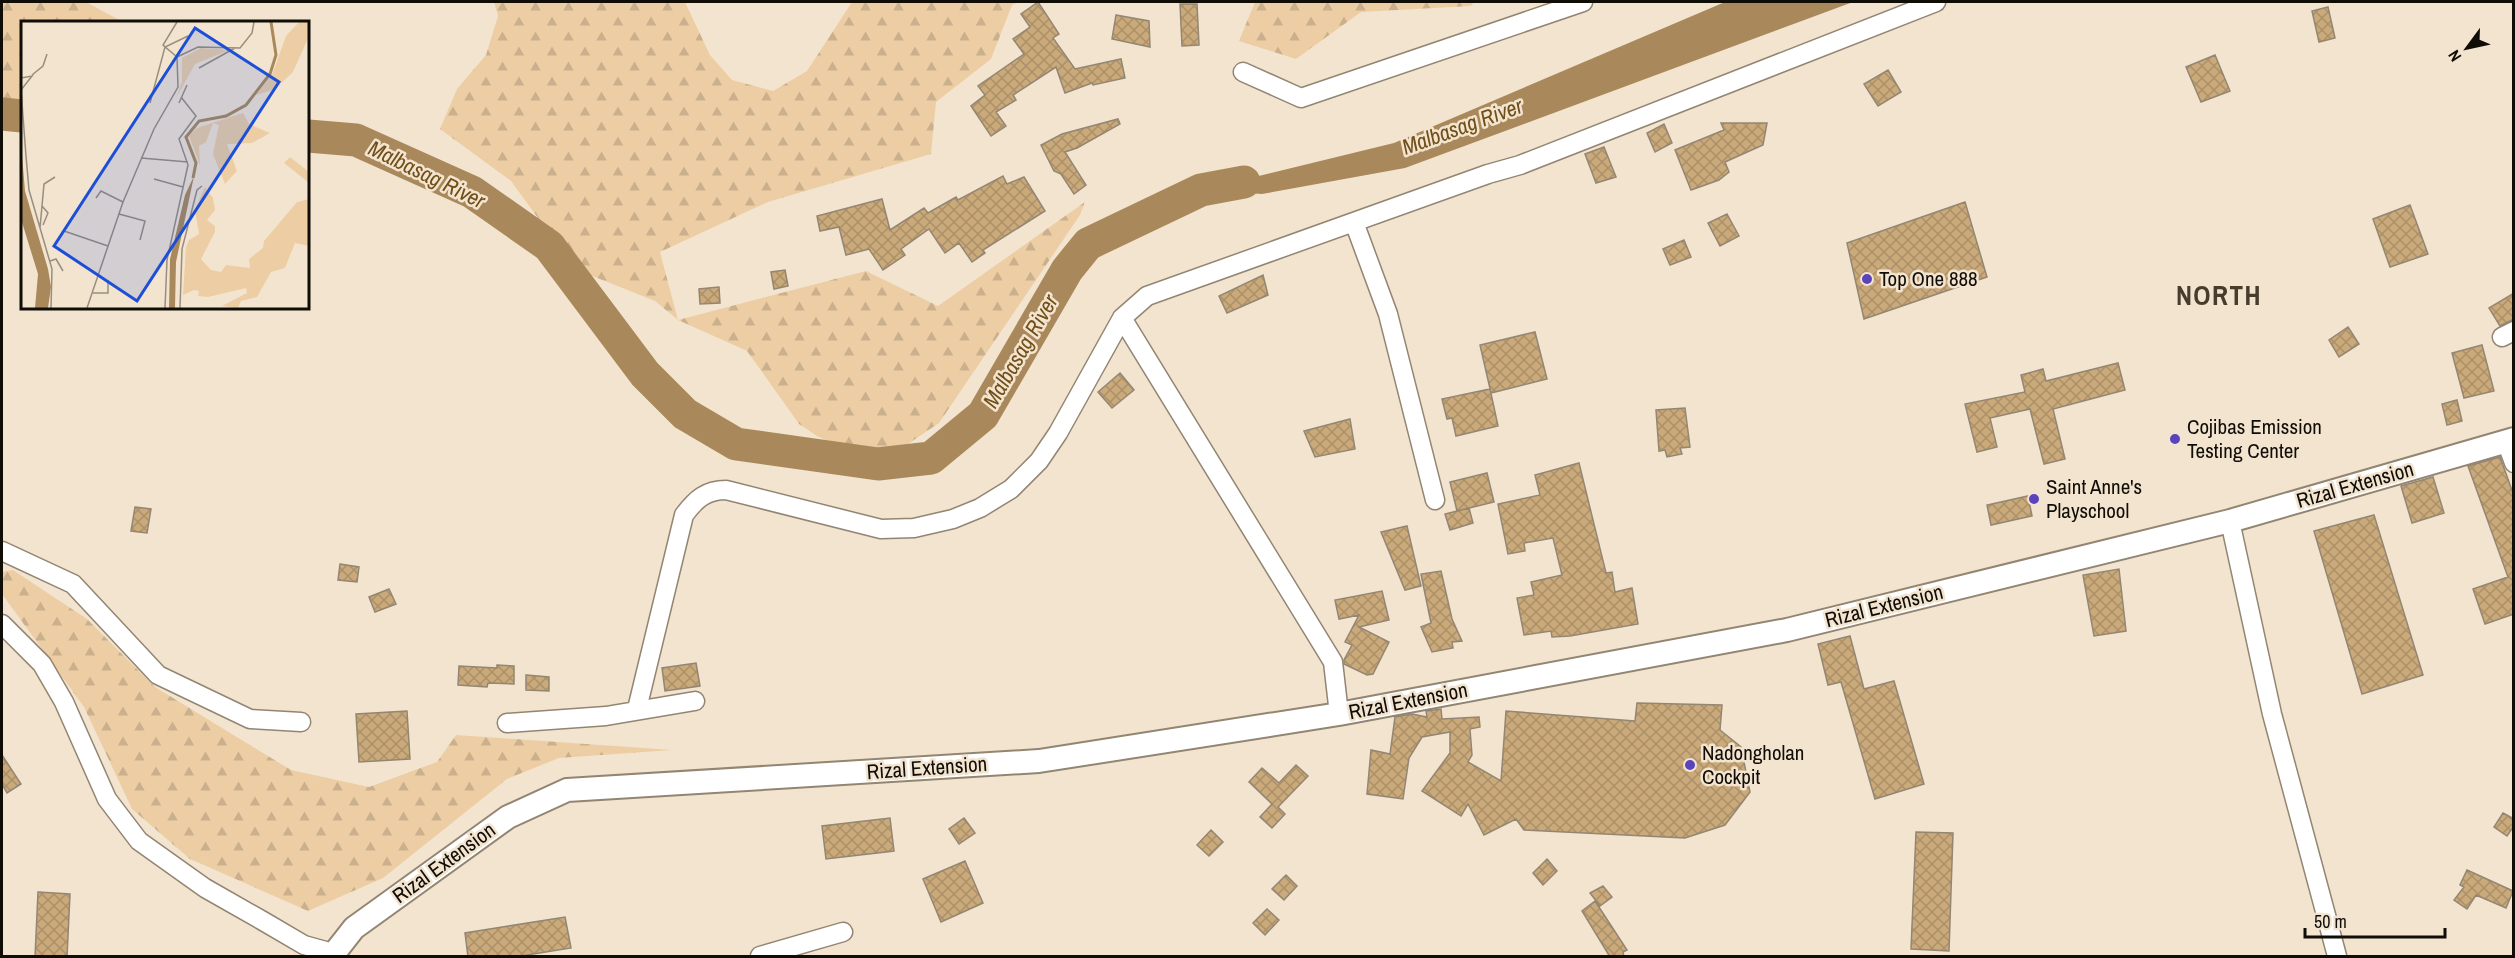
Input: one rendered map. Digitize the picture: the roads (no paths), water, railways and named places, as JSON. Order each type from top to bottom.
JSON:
[{"type":"street","points":[[1243,72],[1300,98],[1583,2]]},
{"type":"street","points":[[637,709],[684,515],[694,501],[711,490],[726,490],[881,529],[914,528],[953,519],[980,508],[1011,489],[1039,461],[1058,434],[1122,318],[1147,296],[1488,174],[1520,165],[1936,2]]},
{"type":"street","points":[[1354,222],[1388,314],[1435,500]]},
{"type":"street","points":[[1122,318],[1333,662],[1339,714]]},
{"type":"street","points":[[2510,440],[2514,463]]},
{"type":"street","name":"Rizal Extension","points":[[332,955],[354,928],[508,817],[567,790],[1039,761],[1339,714],[1787,630],[2230,521],[2510,440]]},
{"type":"street","points":[[2230,521],[2272,714],[2337,957]]},
{"type":"street","points":[[2,551],[73,584],[159,675],[250,719],[301,722]]},
{"type":"street","points":[[2,624],[42,664],[64,702],[107,799],[139,841],[205,888],[304,945],[332,955]]},
{"type":"street","points":[[507,723],[606,716],[695,701]]},
{"type":"street","points":[[760,957],[843,932]]},
{"type":"water","points":[[1725,2],[1853,2],[1405,168],[1262,194],[1201,190],[1394,143]]},
{"type":"waterway","name":"Malbasag River","points":[[2,114],[21,116]]},
{"type":"waterway","name":"Malbasag River","points":[[309,136],[356,140],[472,192],[549,246],[645,374],[685,414],[736,444],[878,464],[931,458],[983,415],[1067,270],[1088,244],[1201,190],[1244,182]]},
{"type":"place","name":"Top One 888","points":[[1867,279]]},
{"type":"place","name":"Cojibas Emission Testing Center","points":[[2175,439]]},
{"type":"place","name":"Saint Anne's Playschool","points":[[2034,499]]},
{"type":"place","name":"Nadongholan Cockpit","points":[[1690,765]]},
{"type":"district","name":"NORTH","points":[[2219,296]]}]
